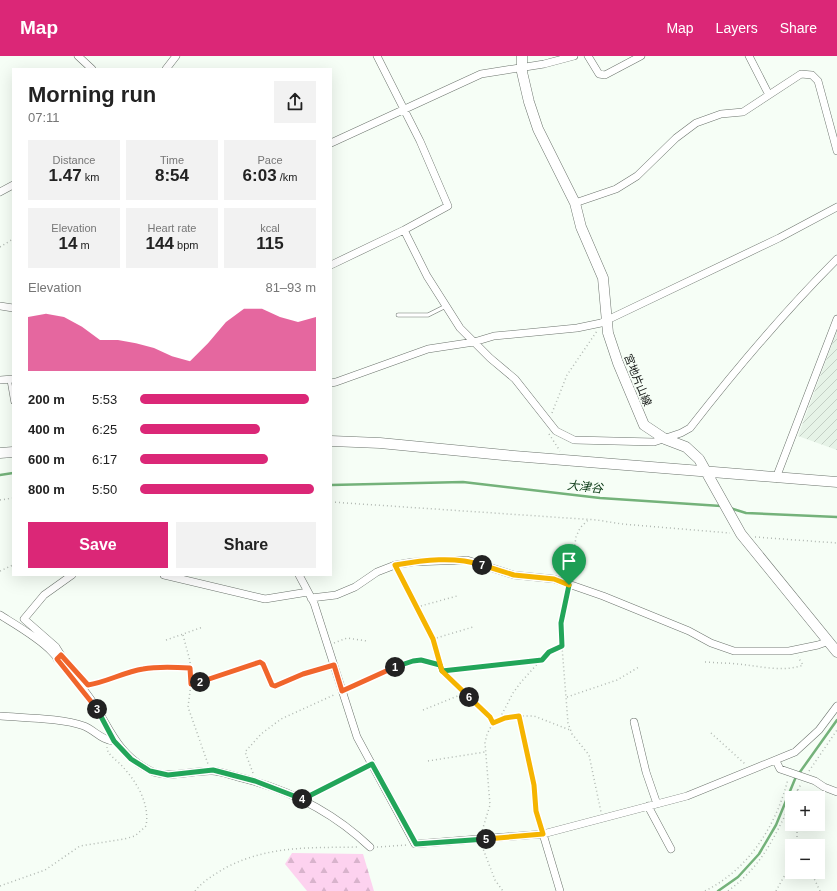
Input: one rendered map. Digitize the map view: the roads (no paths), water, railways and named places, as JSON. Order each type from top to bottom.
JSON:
[{"type":"main road","name":"宮地片山線","points":[[522,56],[522,68],[529,102],[538,129],[575,203],[581,226],[603,278],[604,322],[618,363],[644,425],[665,439],[686,447],[699,459],[708,472],[741,534],[837,652]]},
{"type":"main road","points":[[332,441],[380,443],[572,461],[837,482]]},
{"type":"main road","points":[[0,453],[12,452]]},
{"type":"street","points":[[78,56],[91,68]]},
{"type":"street","points":[[166,56],[174,59],[167,68]]},
{"type":"street","points":[[332,265],[404,230],[448,206],[420,141],[377,56]]},
{"type":"street","points":[[332,143],[481,74],[561,61],[574,56]]},
{"type":"street","points":[[588,56],[599,74],[605,75],[641,56]]},
{"type":"street","points":[[749,56],[769,95]]},
{"type":"street","points":[[575,203],[616,189],[637,176],[676,138],[696,123],[721,114],[743,112],[801,74],[812,75],[818,81],[837,151]]},
{"type":"street","points":[[0,192],[12,186]]},
{"type":"street","points":[[332,382],[336,382],[428,349],[474,342],[494,336],[577,328],[604,322],[779,238],[837,207]]},
{"type":"street","points":[[404,230],[428,276],[460,328],[515,379],[556,431],[574,440],[654,442],[690,428],[737,368],[799,297],[837,259]]},
{"type":"street","points":[[0,306],[12,308]]},
{"type":"street","points":[[776,478],[837,319]]},
{"type":"street","points":[[0,380],[11,379]]},
{"type":"street","points":[[168,576],[265,599],[309,595],[336,595],[355,587],[377,572],[395,565],[414,562],[467,560],[514,575],[554,579],[603,596],[690,631],[711,643],[734,650],[795,650],[829,641]]},
{"type":"street","points":[[57,659],[61,655],[56,647],[24,619],[44,595],[71,576]]},
{"type":"street","points":[[300,576],[309,595],[328,645],[357,737],[416,844],[543,834],[687,796],[795,752],[819,730],[837,706]]},
{"type":"street","points":[[0,615],[15,624],[51,651],[101,714],[112,741]]},
{"type":"street","points":[[0,716],[77,724],[112,741],[131,759],[150,771],[168,775],[209,771],[255,781],[315,805],[360,837],[370,847]]},
{"type":"street","points":[[634,722],[646,772],[657,804]]},
{"type":"street","points":[[776,761],[780,769],[816,781],[824,787],[837,792]]},
{"type":"street","points":[[648,806],[671,849]]},
{"type":"street","points":[[543,834],[560,891]]},
{"type":"lane","points":[[398,315],[428,316],[446,306]]},
{"type":"lane","points":[[11,379],[12,390]]},
{"type":"waterway","name":"大津谷","points":[[0,475],[12,473]]},
{"type":"waterway","name":"大津谷","points":[[332,485],[463,482],[600,498],[721,506]]},
{"type":"waterway","name":"大津谷","points":[[730,508],[746,513],[837,517]]},
{"type":"waterway","points":[[718,891],[738,877],[759,854],[776,825],[795,779],[837,720]]}]
